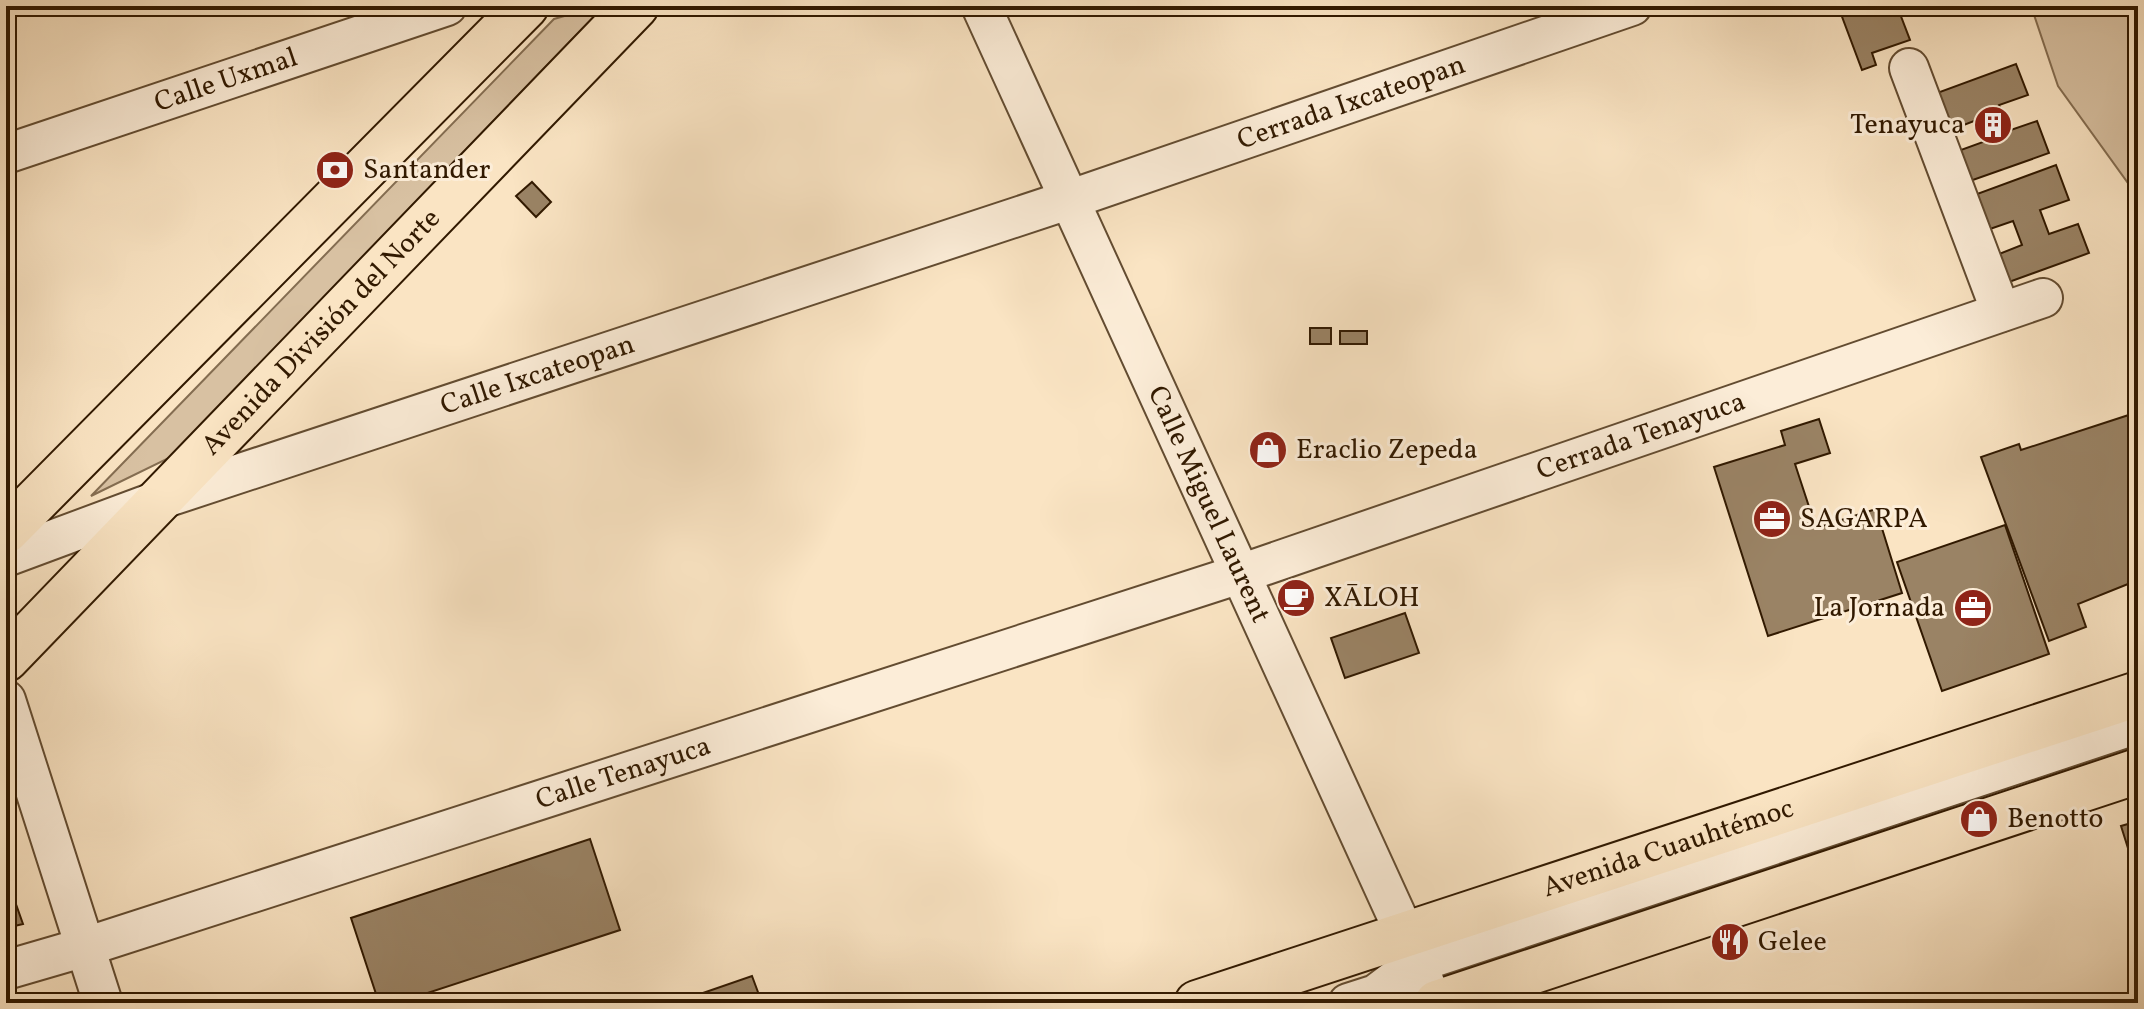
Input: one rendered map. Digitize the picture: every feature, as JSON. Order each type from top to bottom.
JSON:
[{"type":"main road","points":[[6,531],[526,6]]},
{"type":"main road","name":"Avenida División del Norte","points":[[6,659],[636,6]]},
{"type":"main road","name":"Avenida Cuauhtémoc","points":[[1197,1003],[1411,949],[2138,694]]},
{"type":"main road","points":[[1435,1003],[2138,771]]},
{"type":"street","name":"Calle Uxmal","points":[[6,154],[447,6]]},
{"type":"street","name":"Calle Miguel Laurent","points":[[981,6],[1435,1003]]},
{"type":"street","name":"Cerrada Ixcateopan","points":[[1071,199],[1632,6]]},
{"type":"street","points":[[1909,68],[2001,312]]},
{"type":"street","name":"Calle Ixcateopan","points":[[6,557],[162,499],[1071,199]]},
{"type":"street","name":"Cerrada Tenayuca","points":[[1240,574],[2043,298]]},
{"type":"street","name":"Calle Tenayuca","points":[[6,970],[1240,574]]},
{"type":"street","points":[[6,700],[103,1003]]},
{"type":"street","points":[[1239,1003],[2138,724]]},
{"type":"street","points":[[1348,1003],[1376,994],[1411,949]]},
{"type":"shaded area","points":[[604,6],[171,457],[91,496],[554,19]]},
{"type":"shaded area","points":[[2031,6],[2138,6],[2138,191],[2133,190],[2058,86]]},
{"type":"building","points":[[1838,6],[1897,6],[1910,40],[1872,53],[1876,65],[1862,70]]},
{"type":"building","name":"Tenayuca","points":[[2016,64],[2028,95],[1999,105],[2008,131],[2037,121],[2049,153],[1970,181],[1958,151],[1986,141],[1979,119],[1951,130],[1937,93]]},
{"type":"building","points":[[2056,165],[2069,200],[2040,210],[2049,234],[2078,224],[2089,253],[2009,282],[1999,254],[2022,245],[2013,221],[1990,229],[1977,194]]},
{"type":"building","points":[[532,182],[551,202],[536,217],[516,196]]},
{"type":"building","points":[[1310,328],[1331,328],[1331,344],[1310,344]]},
{"type":"building","points":[[1340,331],[1367,331],[1367,344],[1340,344]]},
{"type":"building","points":[[2138,412],[2138,580],[2078,604],[2086,627],[2049,641],[1981,457],[2019,444],[2021,450]]},
{"type":"building","name":"SAGARPA","points":[[1819,419],[1830,453],[1795,464],[1816,528],[1876,509],[1902,593],[1768,636],[1714,467],[1785,445],[1781,431]]},
{"type":"building","name":"La Jornada","points":[[2005,525],[2049,654],[1942,691],[1897,562]]},
{"type":"building","points":[[1405,613],[1419,653],[1345,678],[1331,638]]},
{"type":"building","points":[[2138,821],[2138,880],[2121,826]]},
{"type":"building","points":[[590,839],[620,930],[397,1003],[379,1003],[351,918]]},
{"type":"building","points":[[6,876],[23,924],[6,928]]},
{"type":"building","points":[[752,976],[762,1003],[674,1003]]},
{"type":"place","name":"Tenayuca","points":[[1993,125]]},
{"type":"place","name":"Santander","points":[[335,170]]},
{"type":"place","name":"Eraclio Zepeda","points":[[1268,450]]},
{"type":"place","name":"SAGARPA","points":[[1772,519]]},
{"type":"place","name":"XĀLOH","points":[[1296,598]]},
{"type":"place","name":"La Jornada","points":[[1973,608]]},
{"type":"place","name":"Benotto","points":[[1979,819]]},
{"type":"place","name":"Gelee","points":[[1730,942]]}]
